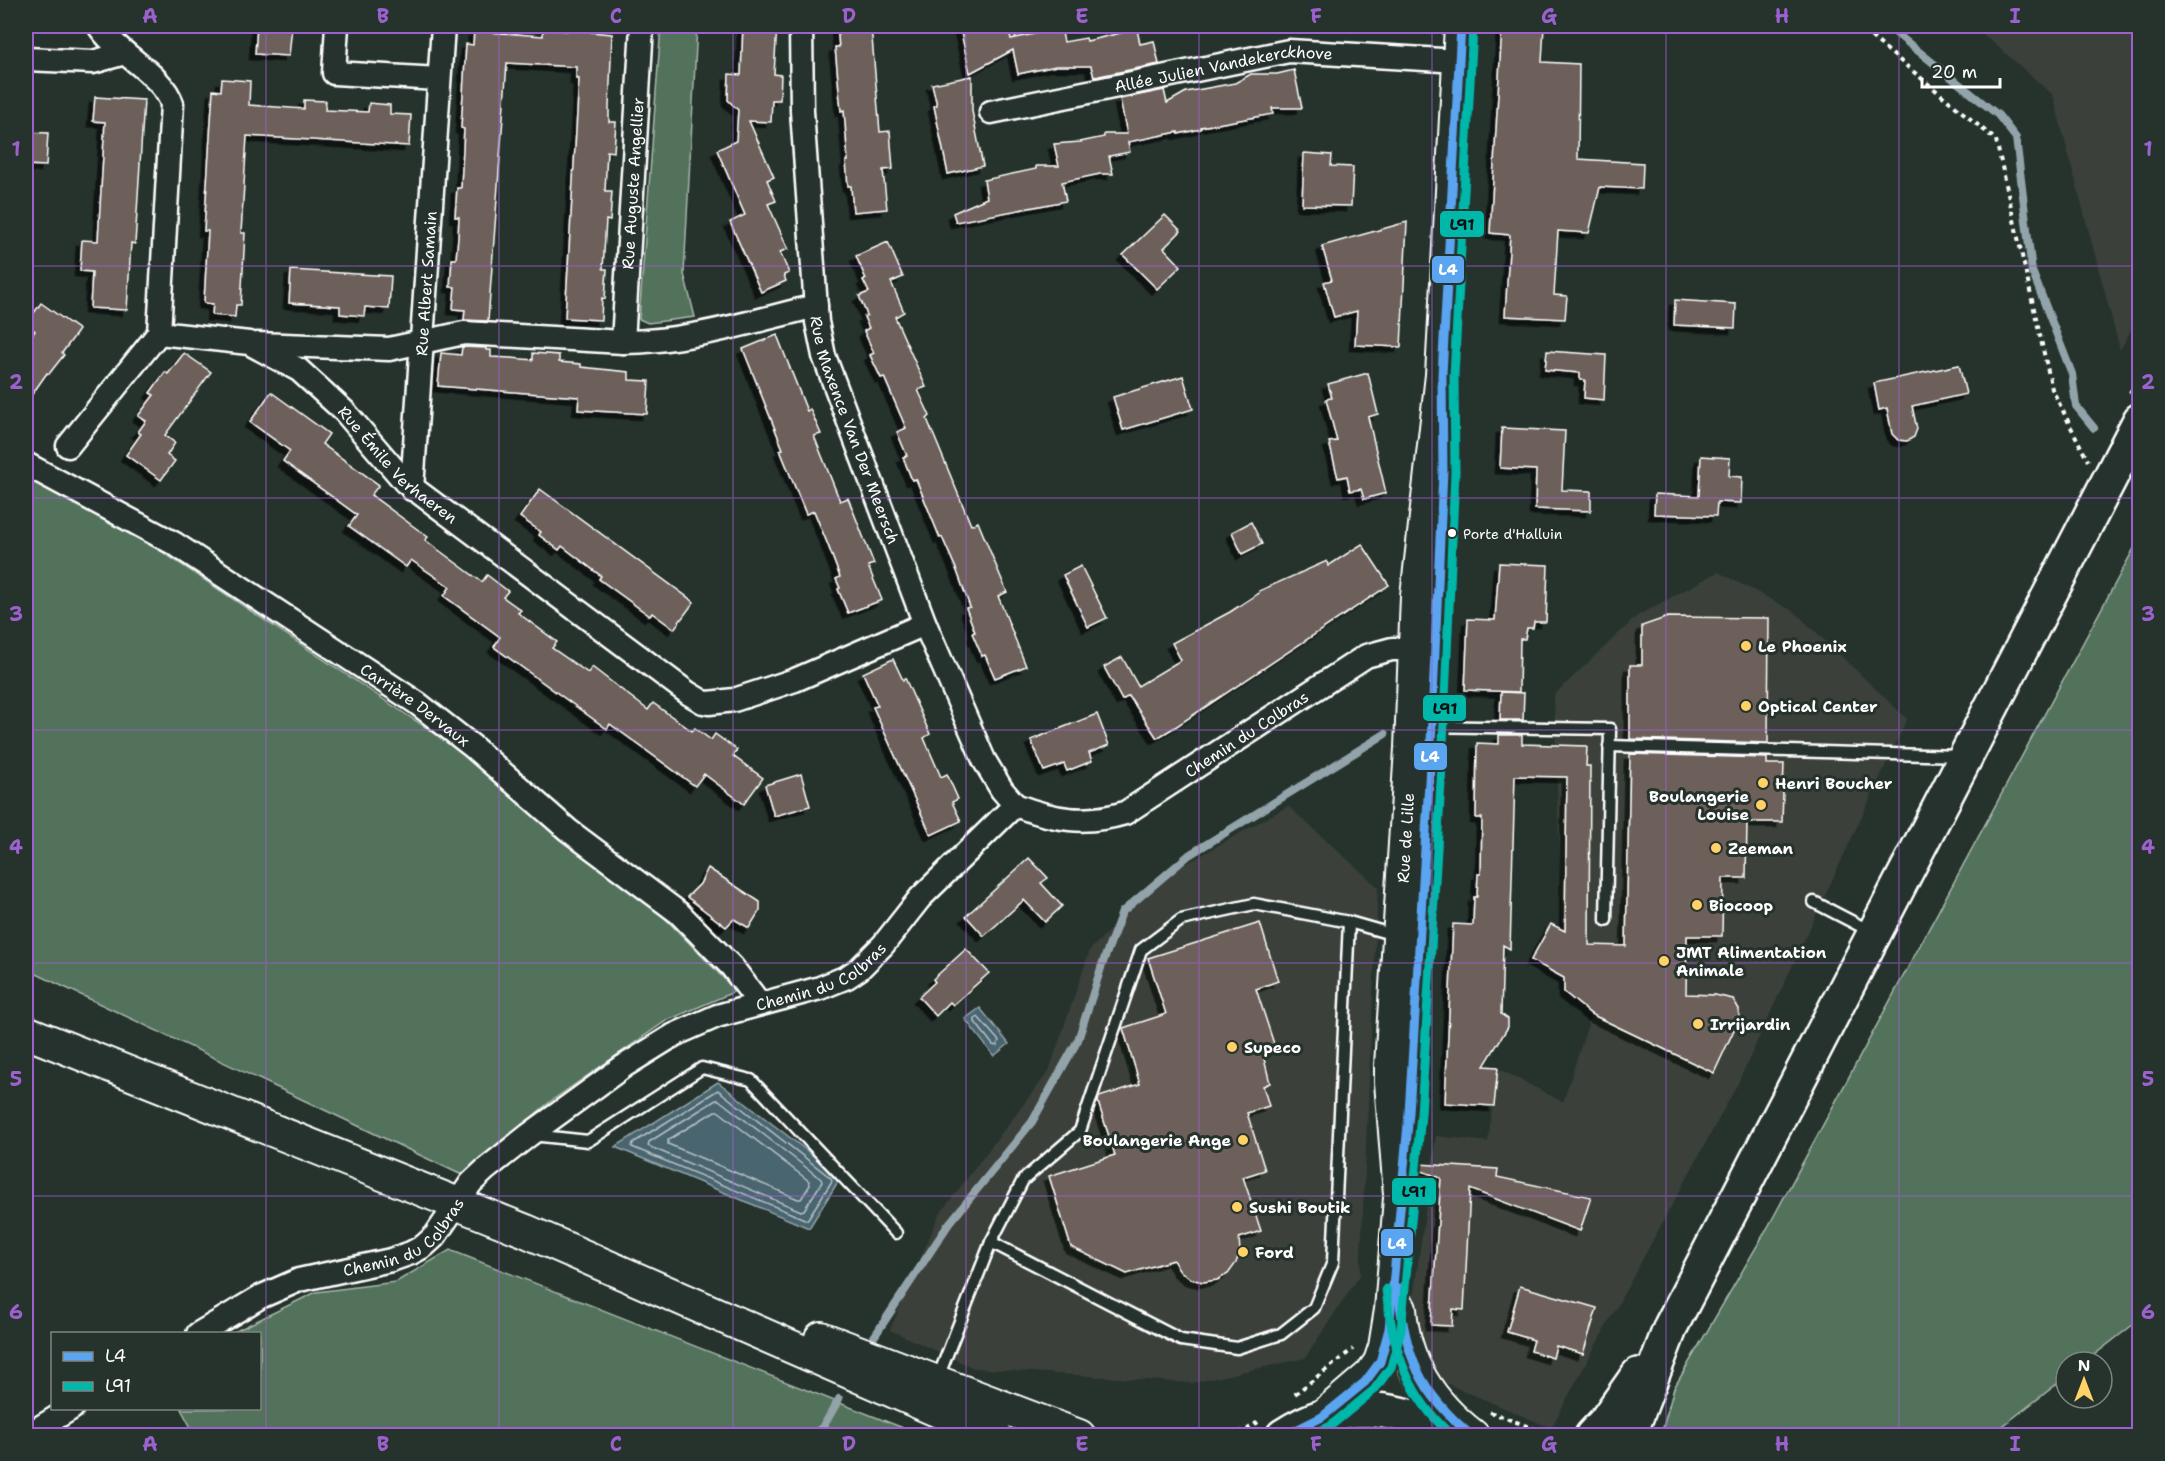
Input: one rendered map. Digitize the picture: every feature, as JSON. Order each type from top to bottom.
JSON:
[{"type":"main road","name":"Rue de Lille","points":[[1322,1417],[1365,1382],[1380,1362],[1389,1329],[1409,1113],[1409,937],[1425,649],[1422,546],[1442,375],[1461,26]]},
{"type":"main road","points":[[1629,1436],[1671,1326],[1967,756],[2102,469],[2138,423]]},
{"type":"main road","points":[[26,1032],[526,1231],[996,1436]]},
{"type":"main road","points":[[526,1231],[836,1343],[1079,1436]]},
{"type":"main road","name":"Rue de Lille","points":[[1396,1257],[1400,1315],[1409,1353],[1418,1375],[1432,1397],[1451,1418],[1473,1436]]},
{"type":"main road","points":[[1592,1436],[1617,1406],[1671,1326]]},
{"type":"main road","points":[[1283,1436],[1322,1417],[1352,1410],[1378,1409],[1406,1414],[1462,1436]]},
{"type":"street","points":[[68,446],[159,333],[172,104],[166,91],[104,34],[99,26]]},
{"type":"street","points":[[337,26],[334,73],[439,79]]},
{"type":"street","name":"Rue Albert Samain","points":[[412,489],[443,26]]},
{"type":"street","name":"Rue Auguste Angellier","points":[[623,342],[642,26]]},
{"type":"street","name":"Rue Maxence Van Der Meersch","points":[[801,26],[802,111],[816,306],[819,335],[826,365],[925,624],[984,760],[1015,806]]},
{"type":"street","name":"Allée Julien Vandekerckhove","points":[[991,112],[1289,51],[1459,61]]},
{"type":"street","points":[[26,59],[93,62],[125,53]]},
{"type":"street","points":[[249,343],[389,349],[464,333],[623,342],[675,339],[816,306]]},
{"type":"street","name":"Rue Émile Verhaeren","points":[[159,333],[249,343],[289,364],[329,396],[389,466],[412,489],[703,702],[726,702],[785,684],[925,624]]},
{"type":"street","name":"Carrière Dervaux","points":[[26,464],[175,544],[417,703],[472,746],[568,830],[679,913],[732,967],[760,1004]]},
{"type":"street","name":"Chemin du Colbras","points":[[201,1332],[260,1297],[299,1280],[341,1269],[391,1260],[424,1246],[435,1236],[479,1176],[529,1135],[624,1066],[674,1035],[717,1016],[834,984],[859,969],[883,945],[920,898],[1015,806],[1057,818],[1083,821],[1106,819],[1125,813],[1366,656],[1392,649],[1425,649]]},
{"type":"street","points":[[26,1436],[69,1410]]},
{"type":"lane","points":[[1422,726],[1610,729],[1606,920]]},
{"type":"lane","points":[[1609,746],[1967,756]]},
{"type":"lane","points":[[1814,902],[1875,933]]},
{"type":"lane","points":[[937,1382],[991,1242],[1023,1180],[1080,1131],[1141,950],[1181,920],[1254,904],[1349,922],[1409,937]]},
{"type":"lane","points":[[991,1242],[1181,1340],[1237,1348],[1281,1334],[1314,1308],[1333,1262],[1349,922]]},
{"type":"lane","points":[[529,1135],[588,1141],[702,1068],[751,1080],[896,1233]]},
{"type":"path","points":[[1829,26],[1863,30]]},
{"type":"path","points":[[1858,26],[1996,140],[2052,389],[2102,469]]},
{"type":"path","points":[[1337,1362],[1349,1352]]},
{"type":"shaded area","points":[[1974,26],[2139,26],[2139,315],[2120,350],[2053,95]]},
{"type":"shaded area","points":[[1718,572],[1795,612],[1907,719],[1737,1085],[1551,1428],[1427,1375],[1412,1306],[1436,1136],[1488,1142],[1497,1068],[1563,1102],[1591,1015],[1564,992],[1554,695],[1637,616]]},
{"type":"shaded area","points":[[1288,806],[1378,887],[1360,1275],[1305,1358],[1192,1383],[974,1368],[890,1330],[939,1215],[1049,1071],[1090,950],[1163,877]]},
{"type":"green space","points":[[661,26],[697,26],[684,274],[695,317],[648,323],[639,319]]},
{"type":"green space","points":[[26,472],[134,533],[449,743],[651,904],[736,991],[666,1021],[551,1101],[462,1175],[26,969]]},
{"type":"green space","points":[[2139,539],[2139,1320],[2100,1350],[2054,1350],[2054,1386],[1991,1435],[1661,1435],[1674,1388],[1768,1227]]},
{"type":"green space","points":[[450,1250],[911,1431],[905,1436],[195,1435],[182,1410],[261,1410],[261,1332],[234,1332],[316,1292],[396,1282]]},
{"type":"green space","points":[[1377,1424],[1423,1436],[1313,1436],[1333,1428]]},
{"type":"water","points":[[980,1008],[1009,1044],[994,1056],[965,1019]]},
{"type":"water","points":[[718,1082],[841,1177],[809,1228],[615,1147]]},
{"type":"building","points":[[257,26],[292,26],[289,56],[255,54]]},
{"type":"building","points":[[567,26],[591,28],[591,32],[612,34],[609,122],[616,122],[614,152],[607,151],[605,191],[612,191],[610,221],[606,220],[603,269],[607,269],[601,320],[565,318],[579,79],[576,79],[576,67],[507,63],[488,321],[464,320],[465,310],[453,309],[455,287],[450,287],[452,259],[456,259],[458,238],[459,217],[455,217],[457,188],[461,188],[464,129],[461,128],[466,44],[473,45],[474,31],[543,36],[543,29],[567,31]]},
{"type":"building","points":[[743,26],[777,26],[774,74],[781,75],[780,100],[772,100],[771,122],[749,121],[774,177],[767,180],[776,201],[768,204],[788,249],[780,252],[789,273],[784,275],[786,281],[761,292],[730,222],[745,215],[717,150],[736,141],[738,110],[728,100],[729,74],[741,75]]},
{"type":"building","points":[[837,26],[871,26],[880,132],[890,131],[893,169],[883,170],[887,209],[853,212],[851,186],[848,186],[844,110],[841,111],[835,47],[839,47]]},
{"type":"building","points":[[1008,26],[1011,39],[1061,28],[1064,42],[1086,38],[1087,41],[1137,29],[1140,44],[1154,41],[1159,64],[1094,77],[1091,66],[1056,66],[1018,74],[1013,50],[970,73],[960,28]]},
{"type":"building","points":[[1502,26],[1544,26],[1542,62],[1579,64],[1578,159],[1643,163],[1642,189],[1600,187],[1589,233],[1558,231],[1554,295],[1567,296],[1565,319],[1505,316],[1510,235],[1490,233]]},
{"type":"building","points":[[1294,70],[1302,108],[1272,108],[1273,114],[1128,142],[1130,152],[1109,156],[1113,174],[1100,174],[1062,182],[1066,201],[956,222],[953,213],[987,198],[984,180],[1036,169],[1036,166],[1059,166],[1054,144],[1080,142],[1104,137],[1104,134],[1127,134],[1120,99],[1164,90],[1167,103],[1186,92],[1235,83],[1251,74],[1277,74]]},
{"type":"building","points":[[972,76],[972,111],[983,166],[948,174],[934,106],[937,105],[932,84]]},
{"type":"building","points":[[222,79],[250,81],[249,105],[304,109],[304,100],[326,101],[325,110],[368,112],[369,103],[390,105],[390,114],[411,115],[409,146],[247,136],[241,233],[245,233],[241,305],[236,305],[235,317],[212,315],[213,304],[204,303],[208,231],[204,231],[213,90],[221,91]]},
{"type":"building","points":[[95,97],[144,100],[135,244],[131,243],[127,310],[90,308],[92,272],[80,271],[82,240],[98,241],[105,122],[93,121]]},
{"type":"building","points":[[26,132],[48,133],[46,166],[26,165]]},
{"type":"building","points":[[1304,153],[1332,155],[1331,166],[1353,167],[1351,206],[1302,205]]},
{"type":"building","points":[[1165,215],[1181,231],[1164,248],[1181,266],[1157,289],[1123,255]]},
{"type":"building","points":[[1407,222],[1401,347],[1355,345],[1357,311],[1334,317],[1324,282],[1332,280],[1322,246]]},
{"type":"building","points":[[888,242],[903,277],[891,282],[904,312],[895,317],[926,387],[918,390],[930,416],[927,419],[971,525],[978,522],[1007,592],[998,596],[1026,666],[995,678],[972,633],[975,632],[966,608],[970,607],[957,571],[942,537],[940,538],[916,479],[912,480],[903,457],[907,456],[897,432],[906,428],[884,377],[881,378],[870,355],[874,353],[864,331],[869,328],[864,317],[867,315],[859,296],[869,292],[856,256]]},
{"type":"building","points":[[291,270],[391,276],[389,309],[365,307],[364,316],[340,314],[340,306],[289,303]]},
{"type":"building","points":[[1675,300],[1736,304],[1735,328],[1674,325]]},
{"type":"building","points":[[41,303],[79,330],[62,353],[64,355],[49,374],[47,373],[26,403],[26,344],[35,331],[26,324]]},
{"type":"building","points":[[777,335],[807,411],[810,409],[821,434],[814,436],[840,501],[848,498],[874,564],[868,566],[882,600],[848,613],[838,589],[840,588],[836,579],[840,577],[828,545],[814,511],[806,514],[743,349]]},
{"type":"building","points":[[462,347],[486,348],[486,350],[491,350],[491,357],[533,360],[533,353],[559,355],[559,362],[581,364],[581,367],[629,372],[629,380],[649,381],[647,414],[578,410],[579,397],[438,386],[441,353],[461,355]]},
{"type":"building","points":[[1547,351],[1606,355],[1604,400],[1584,398],[1585,380],[1580,380],[1580,373],[1545,370]]},
{"type":"building","points":[[184,353],[211,372],[165,435],[175,443],[167,455],[175,461],[161,480],[126,455],[141,434],[138,432],[146,421],[138,416],[154,395],[150,393],[165,372],[168,374]]},
{"type":"building","points":[[1959,365],[1966,394],[1912,406],[1917,429],[1914,437],[1907,441],[1898,440],[1892,434],[1887,408],[1879,410],[1874,383]]},
{"type":"building","points":[[1368,373],[1378,414],[1368,417],[1386,493],[1364,499],[1361,489],[1350,491],[1347,476],[1338,478],[1329,442],[1337,441],[1326,399],[1332,398],[1328,384]]},
{"type":"building","points":[[1183,376],[1193,409],[1123,430],[1113,397]]},
{"type":"building","points":[[271,392],[329,434],[322,444],[379,485],[371,495],[428,537],[425,540],[482,582],[487,575],[508,591],[503,597],[521,610],[518,613],[557,642],[552,648],[588,673],[592,667],[648,710],[653,703],[692,731],[695,728],[711,740],[715,734],[737,750],[733,756],[763,778],[744,804],[704,774],[695,786],[610,724],[607,729],[494,647],[500,637],[444,596],[450,587],[411,560],[406,567],[349,526],[357,515],[283,461],[290,451],[250,422]]},
{"type":"building","points":[[1502,428],[1565,431],[1562,490],[1591,491],[1591,511],[1535,509],[1536,470],[1500,468]]},
{"type":"building","points":[[1701,456],[1730,458],[1729,476],[1742,477],[1741,503],[1717,502],[1716,516],[1654,514],[1655,494],[1699,496]]},
{"type":"building","points":[[540,489],[694,602],[674,629],[652,613],[650,616],[599,579],[601,576],[562,546],[559,550],[539,535],[541,532],[520,517]]},
{"type":"building","points":[[1251,522],[1262,544],[1242,554],[1232,532]]},
{"type":"building","points":[[1362,544],[1389,585],[1175,727],[1157,738],[1129,696],[1122,700],[1104,667],[1122,657],[1138,686],[1181,660],[1172,643],[1230,612],[1259,591],[1327,561],[1328,566]]},
{"type":"building","points":[[1499,563],[1548,565],[1546,622],[1534,622],[1533,628],[1527,628],[1525,639],[1520,639],[1519,692],[1465,690],[1468,619],[1495,620]]},
{"type":"building","points":[[1081,566],[1107,618],[1088,627],[1063,575]]},
{"type":"building","points":[[1668,617],[1769,618],[1768,743],[1630,739],[1630,665],[1642,665],[1642,626]]},
{"type":"building","points":[[893,659],[903,680],[905,678],[930,734],[924,738],[941,777],[947,774],[958,799],[952,802],[961,821],[931,835],[873,707],[878,706],[863,673]]},
{"type":"building","points":[[1501,692],[1524,693],[1523,720],[1500,720]]},
{"type":"building","points":[[1097,714],[1109,745],[1089,753],[1092,761],[1067,771],[1064,764],[1044,771],[1031,740]]},
{"type":"building","points":[[1499,735],[1522,735],[1522,744],[1587,746],[1586,766],[1590,766],[1589,945],[1626,946],[1630,754],[1767,758],[1767,764],[1784,764],[1782,822],[1747,822],[1746,878],[1723,878],[1722,936],[1687,936],[1686,994],[1715,995],[1733,999],[1739,1009],[1739,1019],[1714,1073],[1591,1014],[1564,992],[1564,978],[1531,960],[1551,924],[1565,931],[1567,777],[1515,776],[1510,949],[1503,945],[1501,1014],[1508,1019],[1508,1027],[1484,1066],[1498,1067],[1494,1106],[1445,1103],[1453,924],[1473,925],[1474,897],[1477,897],[1478,874],[1481,874],[1482,818],[1476,818],[1477,743],[1499,744]]},
{"type":"building","points":[[801,774],[810,806],[774,816],[765,785]]},
{"type":"building","points":[[1029,858],[1048,878],[1041,883],[1062,906],[1045,922],[1024,900],[984,936],[966,916]]},
{"type":"building","points":[[708,868],[760,902],[760,910],[749,928],[734,919],[726,927],[687,897],[700,884]]},
{"type":"building","points":[[1260,923],[1278,981],[1256,989],[1276,1050],[1263,1055],[1270,1083],[1263,1086],[1269,1106],[1247,1113],[1265,1170],[1243,1177],[1261,1231],[1239,1238],[1240,1251],[1236,1263],[1228,1274],[1217,1280],[1203,1282],[1191,1279],[1180,1271],[1173,1260],[1127,1274],[1071,1247],[1049,1176],[1115,1155],[1098,1102],[1099,1097],[1140,1084],[1123,1028],[1166,1014],[1148,958]]},
{"type":"building","points":[[966,949],[989,973],[953,1005],[950,1002],[936,1016],[919,997],[935,982],[933,979]]},
{"type":"building","points":[[1418,1164],[1498,1169],[1497,1177],[1591,1197],[1580,1231],[1470,1189],[1464,1310],[1453,1309],[1452,1326],[1431,1325],[1441,1178],[1419,1170]]},
{"type":"building","points":[[1520,1286],[1597,1308],[1583,1354],[1556,1346],[1553,1358],[1531,1351],[1534,1340],[1507,1332]]},
{"type":"waterway","points":[[1887,26],[1998,115],[2016,138],[2032,271],[2072,374],[2076,406],[2094,428]]},
{"type":"waterway","points":[[874,1337],[948,1225],[1032,1122],[1078,1040],[1122,912],[1189,855],[1385,734]]},
{"type":"waterway","points":[[810,1436],[823,1427],[839,1399]]},
{"type":"transit line","name":"L4","points":[[1284,1436],[1322,1417],[1365,1382],[1380,1362],[1389,1329],[1409,1113],[1430,765],[1443,471],[1442,375],[1461,26]]},
{"type":"transit line","name":"L91","points":[[1308,1436],[1329,1427],[1374,1390],[1391,1367],[1401,1330],[1421,1114],[1442,766],[1455,472],[1454,375],[1473,27]]},
{"type":"transit line","name":"L4","points":[[1398,1288],[1405,1334],[1418,1371],[1439,1404],[1472,1436]]},
{"type":"transit line","name":"L91","points":[[1386,1289],[1393,1331],[1404,1370],[1424,1405],[1453,1436]]},
{"type":"place","name":"Porte d'Halluin","points":[[1452,533]]},
{"type":"place","name":"Le Phoenix","points":[[1746,646]]},
{"type":"place","name":"Optical Center","points":[[1746,706]]},
{"type":"place","name":"Henri Boucher","points":[[1763,783]]},
{"type":"place","name":"Boulangerie Louise","points":[[1761,805]]},
{"type":"place","name":"Zeeman","points":[[1716,848]]},
{"type":"place","name":"Biocoop","points":[[1697,905]]},
{"type":"place","name":"JMT Alimentation Animale","points":[[1664,961]]},
{"type":"place","name":"Irrijardin","points":[[1698,1024]]},
{"type":"place","name":"Supeco","points":[[1232,1047]]},
{"type":"place","name":"Boulangerie Ange","points":[[1243,1140]]},
{"type":"place","name":"Sushi Boutik","points":[[1237,1207]]},
{"type":"place","name":"Ford","points":[[1243,1252]]}]
